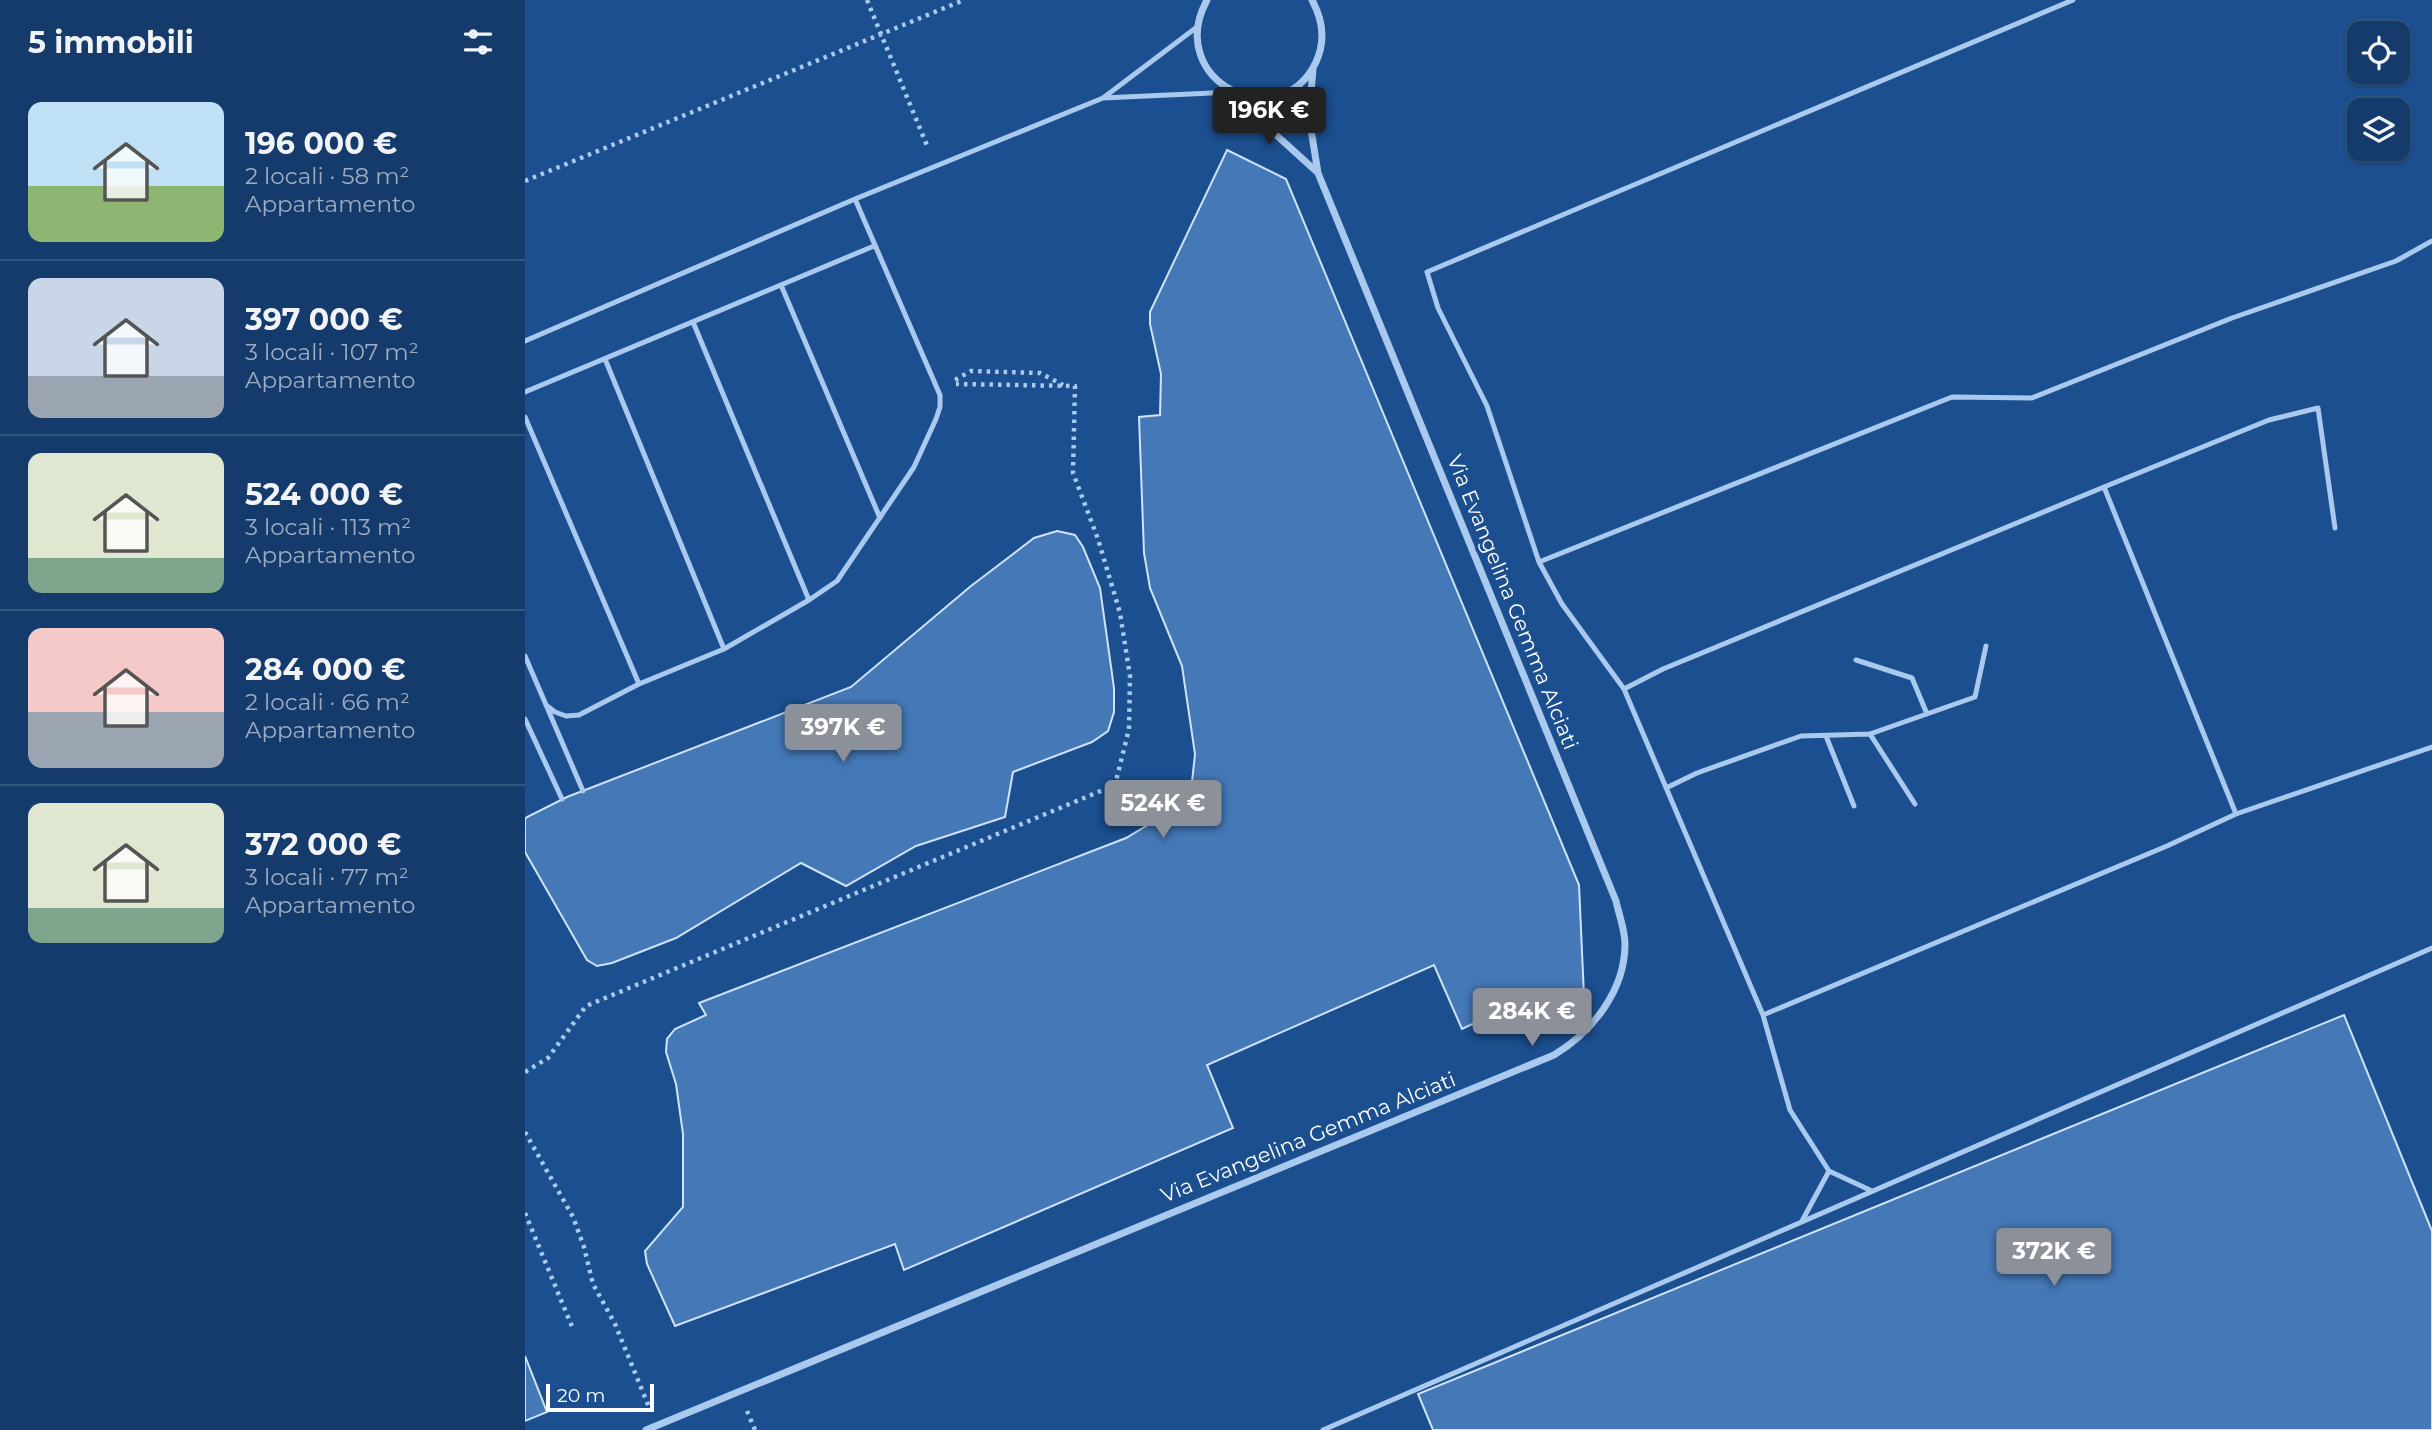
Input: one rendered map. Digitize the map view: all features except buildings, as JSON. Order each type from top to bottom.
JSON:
[{"type":"street","points":[[1207,0],[1199,17],[1196,35],[1199,53],[1206,69],[1218,83],[1233,92],[1251,97],[1268,97],[1286,92],[1301,83],[1313,69]]},
{"type":"street","name":"Via Evangelina Gemma Alciati","points":[[646,1430],[667,1426],[1554,1055],[1583,1035],[1598,1018],[1612,995],[1623,969],[1625,942],[1616,901],[1318,173],[1309,117],[1313,69],[1323,35],[1320,17],[1312,0]]},
{"type":"street","name":"Via Evangelina Gemma Alciati","points":[[1251,97],[1275,133],[1318,173]]},
{"type":"lane","points":[[1872,1191],[1829,1171],[1790,1110],[1763,1015],[1624,689],[1562,604],[1539,562],[1487,406],[1438,309],[1427,272],[2073,0]]},
{"type":"lane","points":[[525,341],[855,198],[1103,98],[1198,27]]},
{"type":"lane","points":[[1103,98],[1233,92]]},
{"type":"lane","points":[[546,705],[566,716],[579,715],[639,684],[724,649],[809,600],[837,581],[914,467],[940,407],[940,395],[855,198]]},
{"type":"lane","points":[[1539,562],[1952,397],[2032,398],[2232,318],[2396,261],[2432,241]]},
{"type":"lane","points":[[525,392],[874,246]]},
{"type":"lane","points":[[781,285],[880,517]]},
{"type":"lane","points":[[693,322],[809,600]]},
{"type":"lane","points":[[605,359],[724,649]]},
{"type":"lane","points":[[1624,689],[1663,669],[2269,420],[2318,408],[2335,528]]},
{"type":"lane","points":[[525,417],[639,684]]},
{"type":"lane","points":[[2104,487],[2236,814]]},
{"type":"lane","points":[[1666,788],[1697,773],[1801,736],[1870,734],[1975,697],[1986,646]]},
{"type":"lane","points":[[525,656],[583,791]]},
{"type":"lane","points":[[1856,660],[1912,678],[1927,714]]},
{"type":"lane","points":[[525,719],[562,799]]},
{"type":"lane","points":[[1870,734],[1915,804]]},
{"type":"lane","points":[[1826,736],[1854,806]]},
{"type":"lane","points":[[1763,1015],[2167,846],[2236,814],[2432,747]]},
{"type":"lane","points":[[1323,1430],[2432,948]]},
{"type":"lane","points":[[1802,1222],[1829,1171]]},
{"type":"path","points":[[867,0],[935,166]]},
{"type":"path","points":[[525,181],[964,0]]},
{"type":"path","points":[[948,384],[971,371],[1041,373],[1065,386]]},
{"type":"path","points":[[525,1072],[548,1058],[586,1006],[1115,785],[1129,729],[1130,676],[1120,613],[1098,539],[1073,473],[1075,386],[970,385]]},
{"type":"path","points":[[525,1132],[573,1217],[593,1284],[615,1324],[657,1426]]},
{"type":"path","points":[[525,1213],[573,1329]]}]
